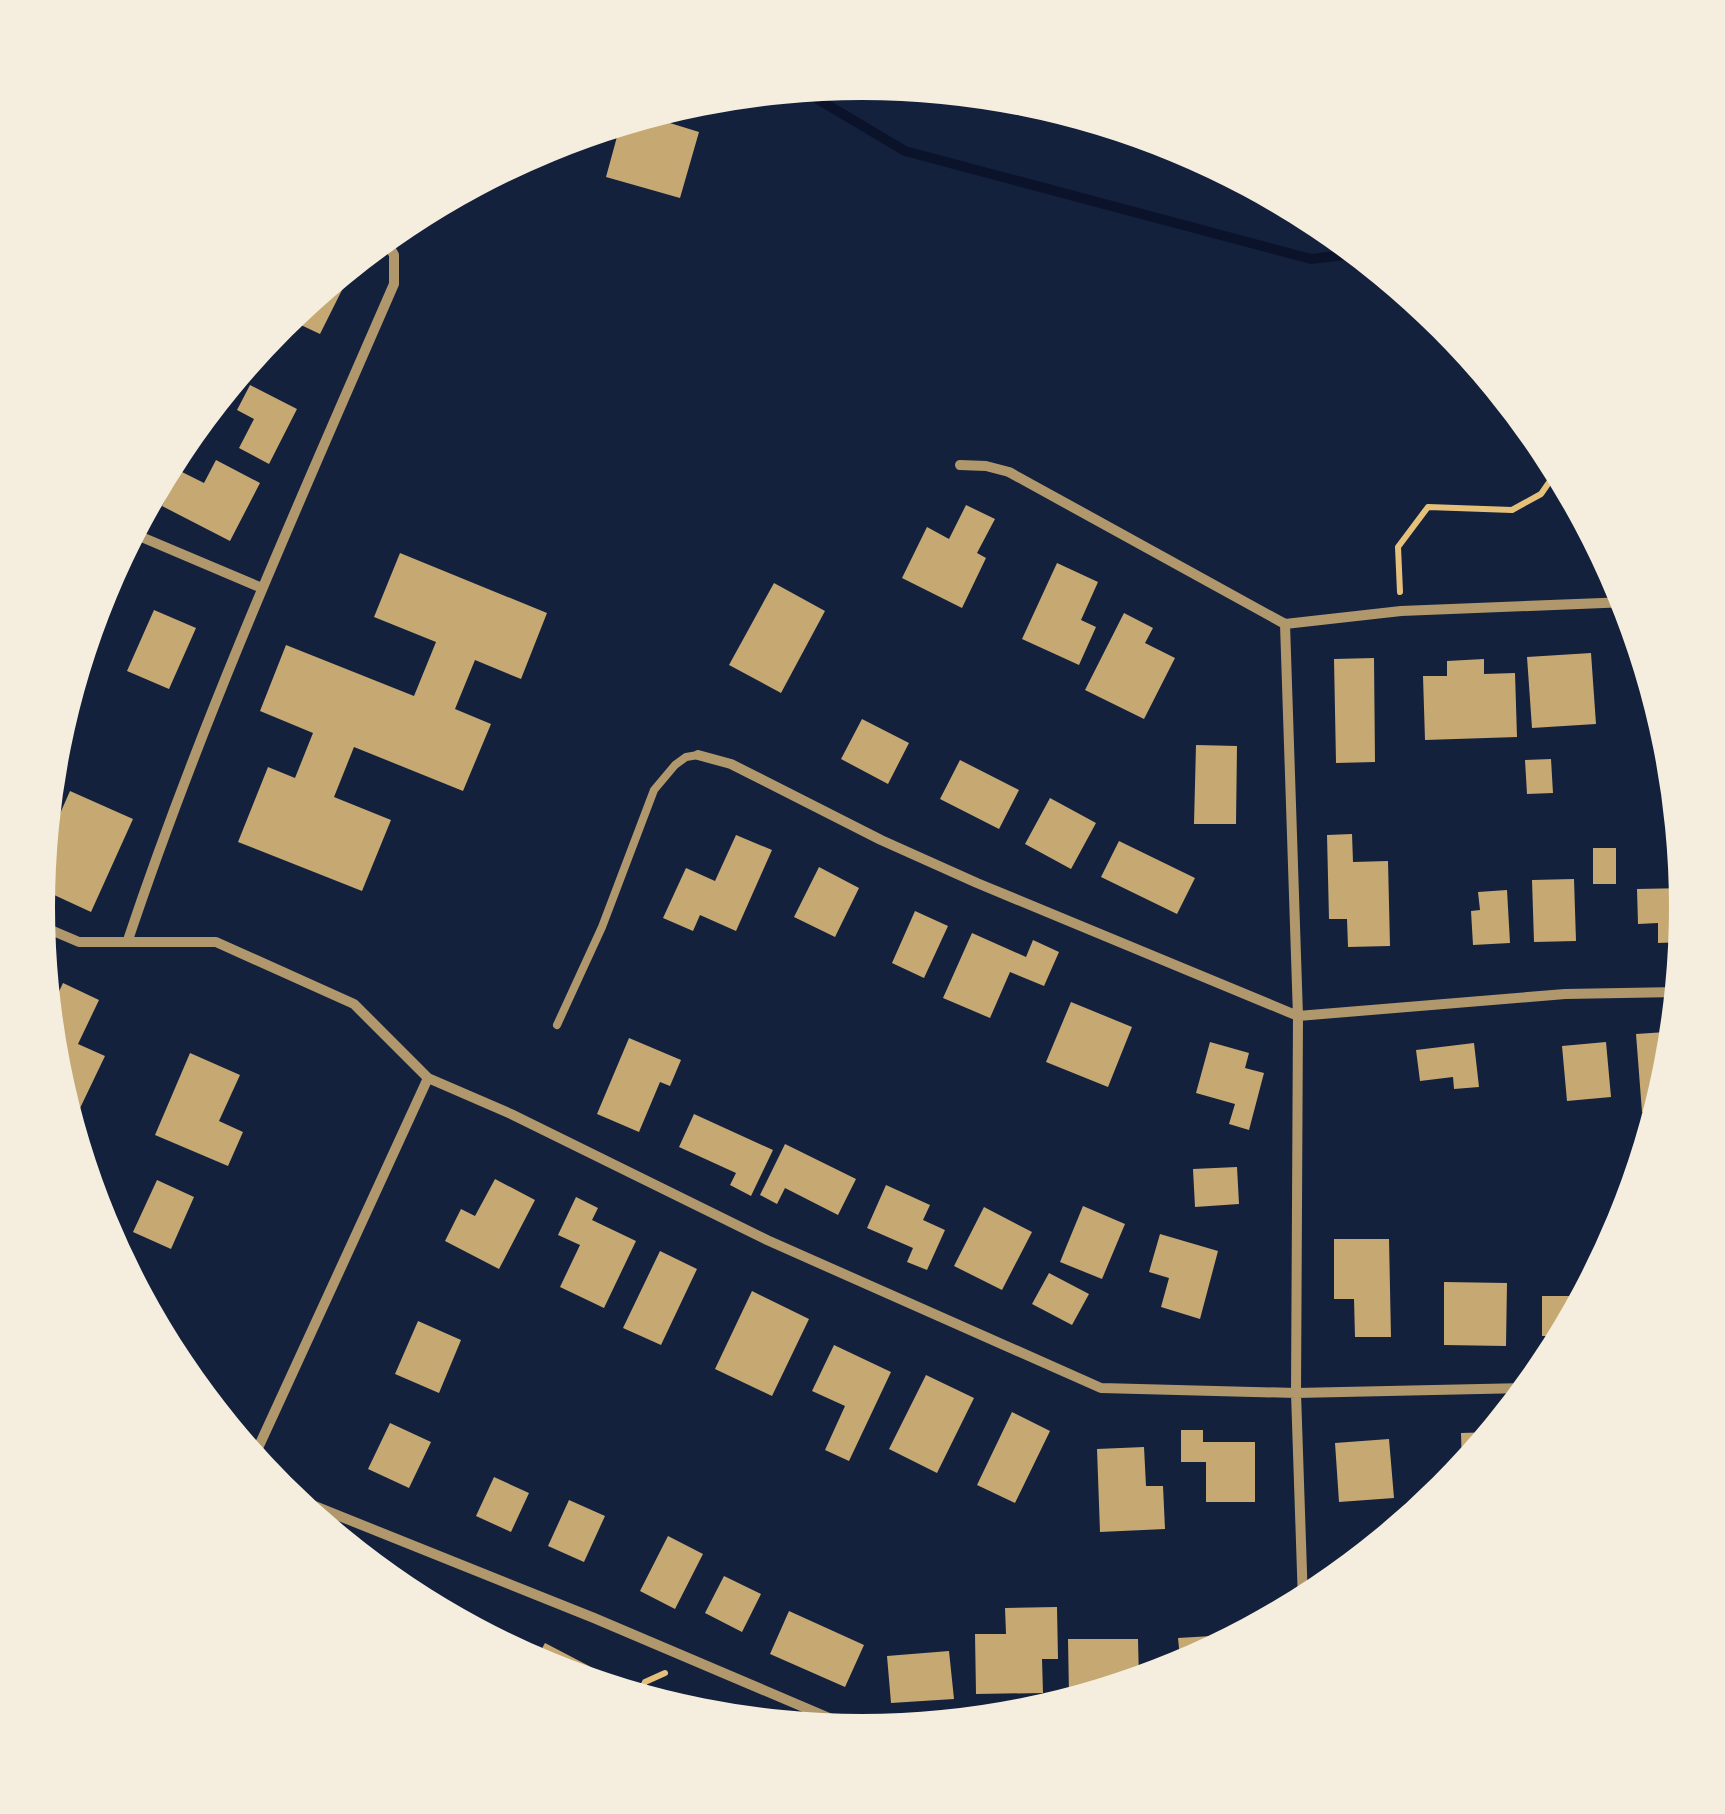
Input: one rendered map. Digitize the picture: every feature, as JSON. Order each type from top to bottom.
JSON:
[{"type":"street","points":[[128,940],[262,588],[394,284],[392,251]]},
{"type":"street","points":[[960,465],[1009,472],[1285,624],[1401,612],[1611,603]]},
{"type":"street","points":[[144,538],[262,588]]},
{"type":"street","points":[[1285,624],[1298,1016],[1296,1394],[1302,1583]]},
{"type":"street","points":[[698,754],[731,764],[881,840],[977,883],[1298,1016],[1565,994],[1665,992]]},
{"type":"street","points":[[56,932],[79,942],[216,942],[354,1004],[428,1078],[511,1114],[767,1240],[1101,1388],[1296,1394],[1511,1388]]},
{"type":"street","points":[[260,1445],[428,1078]]},
{"type":"street","points":[[327,1511],[820,1713]]},
{"type":"lane","points":[[557,1024],[597,940],[654,790],[675,764],[698,754]]},
{"type":"path","points":[[1401,612],[1398,547],[1428,507],[1512,510],[1540,494],[1549,482]]},
{"type":"building","points":[[670,123],[699,132],[680,198],[606,177],[617,138]]},
{"type":"building","points":[[342,290],[320,334],[303,326]]},
{"type":"building","points":[[250,385],[297,409],[269,464],[239,448],[254,419],[237,410]]},
{"type":"building","points":[[216,460],[260,483],[230,541],[162,506],[182,472],[204,483]]},
{"type":"building","points":[[966,505],[995,519],[977,553],[986,558],[962,608],[902,578],[927,527],[949,539]]},
{"type":"building","points":[[400,553],[547,613],[521,679],[475,660],[455,709],[491,724],[463,791],[354,747],[334,797],[391,820],[362,891],[238,842],[268,767],[295,778],[313,733],[260,711],[286,645],[414,696],[436,642],[374,617]]},
{"type":"building","points":[[1057,563],[1098,582],[1081,620],[1096,627],[1079,665],[1022,639]]},
{"type":"building","points":[[774,583],[825,611],[781,693],[729,665]]},
{"type":"building","points":[[154,610],[196,628],[169,689],[127,671]]},
{"type":"building","points":[[1124,613],[1153,628],[1145,643],[1175,658],[1144,719],[1085,690]]},
{"type":"building","points":[[1591,653],[1596,724],[1532,728],[1527,657]]},
{"type":"building","points":[[1374,658],[1375,762],[1336,763],[1334,659]]},
{"type":"building","points":[[1484,659],[1484,674],[1515,673],[1517,737],[1425,740],[1423,676],[1447,676],[1447,661]]},
{"type":"building","points":[[862,719],[909,743],[888,784],[841,759]]},
{"type":"building","points":[[1196,745],[1237,746],[1236,824],[1194,824]]},
{"type":"building","points":[[1551,759],[1553,793],[1527,794],[1525,760]]},
{"type":"building","points":[[960,760],[1019,790],[999,829],[940,799]]},
{"type":"building","points":[[70,791],[133,819],[91,912],[55,896],[61,811]]},
{"type":"building","points":[[1050,798],[1096,823],[1071,869],[1025,844]]},
{"type":"building","points":[[1352,834],[1353,862],[1388,861],[1390,946],[1348,947],[1347,919],[1329,919],[1327,835]]},
{"type":"building","points":[[736,835],[772,850],[736,931],[700,915],[693,931],[663,918],[686,868],[715,881]]},
{"type":"building","points":[[1119,841],[1195,878],[1177,914],[1101,877]]},
{"type":"building","points":[[1593,848],[1616,848],[1616,884],[1593,884]]},
{"type":"building","points":[[819,867],[859,888],[835,937],[794,917]]},
{"type":"building","points":[[1574,879],[1576,941],[1534,942],[1532,880]]},
{"type":"building","points":[[1669,888],[1669,943],[1658,943],[1658,923],[1638,924],[1637,889]]},
{"type":"building","points":[[1507,890],[1510,943],[1473,945],[1471,911],[1480,910],[1478,892]]},
{"type":"building","points":[[915,911],[948,926],[924,978],[892,963]]},
{"type":"building","points":[[972,933],[1026,957],[1033,940],[1059,952],[1044,986],[1010,972],[990,1018],[943,998]]},
{"type":"building","points":[[63,983],[99,1000],[78,1044],[105,1056],[81,1107],[71,1065],[60,990]]},
{"type":"building","points":[[1071,1002],[1132,1027],[1108,1087],[1046,1062]]},
{"type":"building","points":[[1660,1032],[1643,1112],[1642,1112],[1636,1034]]},
{"type":"building","points":[[629,1038],[681,1060],[670,1086],[660,1082],[639,1132],[597,1114]]},
{"type":"building","points":[[1210,1042],[1249,1053],[1245,1068],[1264,1073],[1249,1130],[1229,1124],[1235,1104],[1196,1093]]},
{"type":"building","points":[[1606,1042],[1611,1097],[1567,1101],[1562,1046]]},
{"type":"building","points":[[1474,1043],[1479,1087],[1454,1089],[1453,1077],[1420,1081],[1416,1050]]},
{"type":"building","points":[[190,1053],[240,1075],[219,1121],[243,1132],[228,1166],[155,1135]]},
{"type":"building","points":[[694,1114],[773,1150],[751,1196],[730,1185],[736,1173],[679,1147]]},
{"type":"building","points":[[785,1144],[856,1179],[838,1215],[785,1188],[777,1204],[760,1195]]},
{"type":"building","points":[[1237,1167],[1239,1204],[1195,1207],[1193,1169]]},
{"type":"building","points":[[495,1179],[535,1200],[499,1269],[445,1241],[461,1209],[475,1216]]},
{"type":"building","points":[[157,1180],[194,1197],[171,1249],[133,1232]]},
{"type":"building","points":[[886,1185],[930,1205],[923,1220],[945,1230],[927,1270],[907,1262],[913,1248],[867,1228]]},
{"type":"building","points":[[576,1197],[598,1208],[592,1220],[636,1241],[604,1308],[560,1287],[580,1245],[558,1235]]},
{"type":"building","points":[[1083,1206],[1125,1224],[1102,1279],[1060,1262]]},
{"type":"building","points":[[984,1207],[1032,1232],[1002,1290],[954,1266]]},
{"type":"building","points":[[1160,1234],[1218,1251],[1200,1319],[1161,1307],[1169,1278],[1149,1272]]},
{"type":"building","points":[[1334,1239],[1389,1239],[1391,1337],[1355,1337],[1354,1299],[1334,1299]]},
{"type":"building","points":[[660,1251],[697,1269],[661,1345],[623,1328]]},
{"type":"building","points":[[1049,1273],[1089,1294],[1072,1325],[1032,1304]]},
{"type":"building","points":[[1444,1282],[1507,1283],[1506,1346],[1444,1345]]},
{"type":"building","points":[[752,1291],[809,1319],[772,1396],[715,1369]]},
{"type":"building","points":[[1542,1296],[1570,1296],[1546,1336],[1542,1336]]},
{"type":"building","points":[[418,1321],[461,1340],[439,1393],[395,1374]]},
{"type":"building","points":[[834,1345],[891,1372],[849,1461],[825,1450],[845,1406],[812,1391]]},
{"type":"building","points":[[926,1375],[974,1398],[937,1473],[889,1449]]},
{"type":"building","points":[[1012,1412],[1050,1431],[1015,1503],[977,1485]]},
{"type":"building","points":[[390,1423],[431,1442],[409,1488],[368,1469]]},
{"type":"building","points":[[1181,1430],[1203,1430],[1203,1442],[1255,1442],[1255,1502],[1206,1502],[1206,1462],[1181,1462]]},
{"type":"building","points":[[1461,1433],[1475,1433],[1461,1448]]},
{"type":"building","points":[[1389,1439],[1394,1498],[1339,1502],[1335,1443]]},
{"type":"building","points":[[1144,1447],[1146,1486],[1163,1486],[1165,1529],[1100,1532],[1097,1449]]},
{"type":"building","points":[[494,1477],[529,1493],[511,1532],[476,1516]]},
{"type":"building","points":[[569,1500],[605,1516],[584,1562],[548,1546]]},
{"type":"building","points":[[668,1536],[703,1554],[675,1609],[640,1591]]},
{"type":"building","points":[[724,1576],[761,1594],[742,1632],[705,1613]]},
{"type":"building","points":[[1057,1607],[1058,1659],[1042,1659],[1043,1693],[976,1694],[975,1634],[1006,1634],[1005,1608]]},
{"type":"building","points":[[789,1611],[864,1645],[845,1687],[770,1654]]},
{"type":"building","points":[[1209,1636],[1179,1650],[1178,1638]]},
{"type":"building","points":[[1068,1639],[1138,1639],[1139,1666],[1069,1688]]},
{"type":"building","points":[[545,1643],[594,1669],[553,1653],[542,1648]]},
{"type":"building","points":[[949,1651],[954,1699],[891,1703],[887,1656]]},
{"type":"waterway","points":[[820,101],[905,151],[1311,259],[1339,256]]}]
